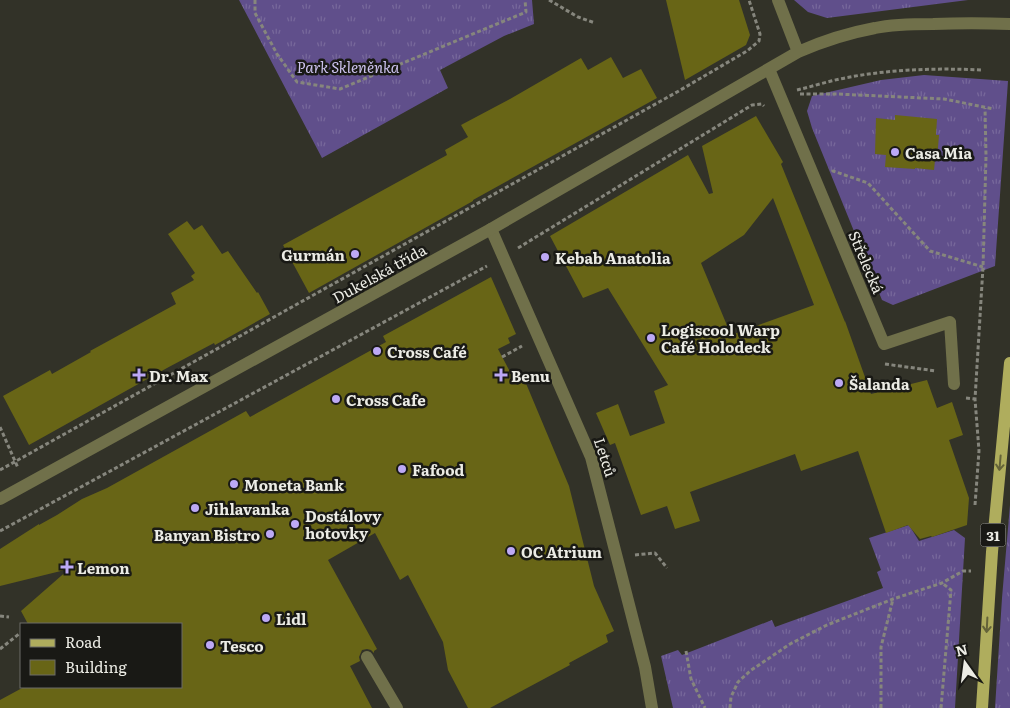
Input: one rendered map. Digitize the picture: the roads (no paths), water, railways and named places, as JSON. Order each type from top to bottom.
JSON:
[{"type":"main road","name":"31","points":[[982,708],[992,552],[1010,363]]},
{"type":"street","points":[[778,0],[798,52]]},
{"type":"street","name":"Dukelská třída","points":[[0,499],[491,229],[798,52],[846,34],[877,27],[909,24],[1010,24]]},
{"type":"street","name":"Střelecká","points":[[769,69],[884,344],[950,322],[954,384]]},
{"type":"street","name":"Letců","points":[[491,229],[591,458],[644,667],[652,708]]},
{"type":"street","points":[[367,657],[397,708]]},
{"type":"place","name":"Casa Mia","points":[[895,152]]},
{"type":"place","name":"Gurmán","points":[[355,254]]},
{"type":"place","name":"Kebab Anatolia","points":[[545,257]]},
{"type":"place","name":"Logiscool Warp Café Holodeck","points":[[651,338]]},
{"type":"place","name":"Cross Café","points":[[377,351]]},
{"type":"place","name":"Dr. Max","points":[[139,375]]},
{"type":"place","name":"Benu","points":[[501,375]]},
{"type":"place","name":"Šalanda","points":[[839,383]]},
{"type":"place","name":"Cross Cafe","points":[[336,399]]},
{"type":"place","name":"Fafood","points":[[402,469]]},
{"type":"place","name":"Moneta Bank","points":[[234,484]]},
{"type":"place","name":"Jihlavanka","points":[[195,508]]},
{"type":"place","name":"Dostálovy hotovky","points":[[295,524]]},
{"type":"place","name":"Banyan Bistro","points":[[270,534]]},
{"type":"place","name":"OC Atrium","points":[[511,551]]},
{"type":"place","name":"Lemon","points":[[67,567]]},
{"type":"place","name":"Lidl","points":[[266,618]]},
{"type":"place","name":"Tesco","points":[[210,645]]},
{"type":"park label","name":"Park Skleněnka","points":[[348,66]]}]
